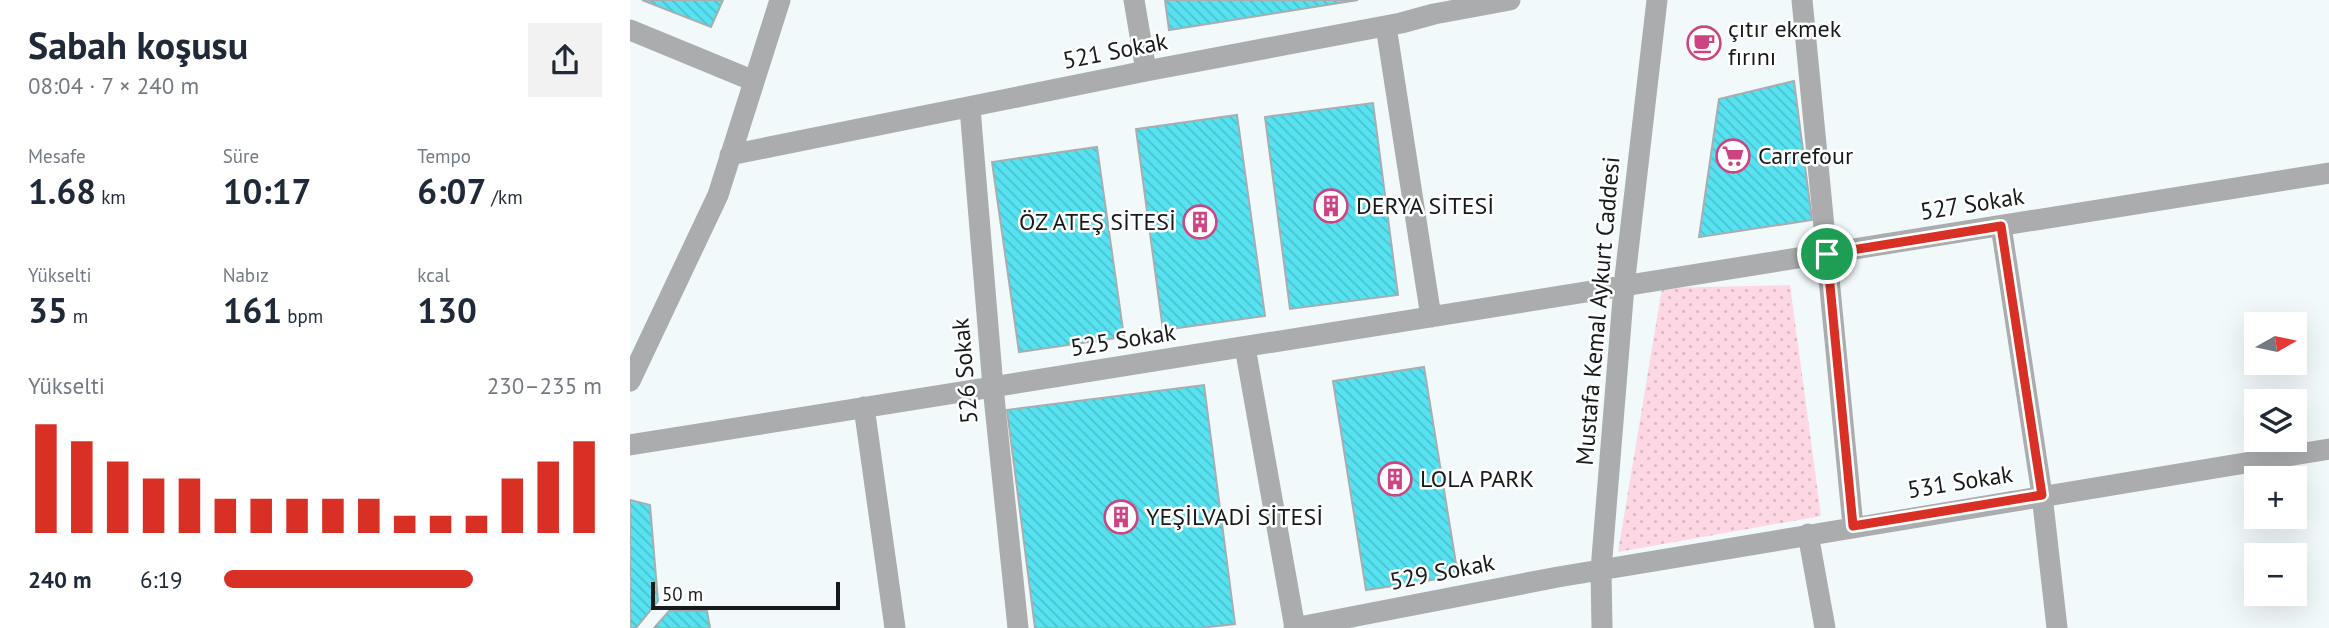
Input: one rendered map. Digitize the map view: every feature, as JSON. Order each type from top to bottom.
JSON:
[{"type":"street","points":[[630,381],[718,195],[780,0]]},
{"type":"street","points":[[1134,0],[1146,71]]},
{"type":"street","name":"521 Sokak","points":[[730,155],[1146,71],[1386,26],[1433,7],[1510,0]]},
{"type":"street","name":"Mustafa Kemal Aykurt Caddesi","points":[[1602,628],[1601,570],[1624,286],[1657,0]]},
{"type":"street","points":[[1802,0],[1853,526]]},
{"type":"street","points":[[1386,26],[1431,317]]},
{"type":"street","points":[[630,30],[754,81]]},
{"type":"street","name":"526 Sokak","points":[[970,108],[993,387],[1018,628]]},
{"type":"street","name":"527 Sokak","points":[[1624,286],[2329,173]]},
{"type":"street","points":[[2001,226],[2042,495],[2057,628]]},
{"type":"street","name":"525 Sokak","points":[[630,445],[1624,286]]},
{"type":"street","points":[[1245,347],[1295,628]]},
{"type":"street","points":[[864,407],[894,628]]},
{"type":"street","name":"531 Sokak","points":[[1601,570],[2329,449]]},
{"type":"street","points":[[1808,534],[1825,628]]},
{"type":"street","name":"529 Sokak","points":[[1295,628],[1601,570]]},
{"type":"shaded area","points":[[1790,285],[1821,516],[1618,552],[1662,288]]},
{"type":"building","points":[[642,0],[723,0],[711,27]]},
{"type":"building","points":[[1165,0],[1358,0],[1169,30]]},
{"type":"building","points":[[1794,81],[1812,220],[1699,237],[1719,99]]},
{"type":"building","name":"DERYA SİTESİ","points":[[1373,103],[1398,295],[1290,309],[1265,117]]},
{"type":"building","name":"ÖZ ATEŞ SİTESİ","points":[[1237,115],[1265,316],[1163,330],[1136,129]]},
{"type":"building","points":[[1097,147],[1124,337],[1019,352],[992,162]]},
{"type":"building","name":"LOLA PARK","points":[[1424,367],[1458,576],[1366,590],[1333,381]]},
{"type":"building","name":"YEŞİLVADİ SİTESİ","points":[[1204,385],[1235,624],[1200,628],[1035,628],[1007,410]]},
{"type":"building","points":[[630,500],[650,505],[658,601],[636,628],[630,628]]},
{"type":"building","points":[[669,611],[707,611],[710,628],[654,628]]},
{"type":"place","name":"çıtır ekmek fırını","points":[[1704,43]]},
{"type":"place","name":"Carrefour","points":[[1733,156]]},
{"type":"place","name":"DERYA SİTESİ","points":[[1331,206]]},
{"type":"place","name":"ÖZ ATEŞ SİTESİ","points":[[1200,222]]},
{"type":"place","name":"LOLA PARK","points":[[1395,479]]},
{"type":"place","name":"YEŞİLVADİ SİTESİ","points":[[1121,517]]},
{"type":"route","points":[[2001,226],[2042,495],[1853,526],[1827,254],[2001,226]]}]
